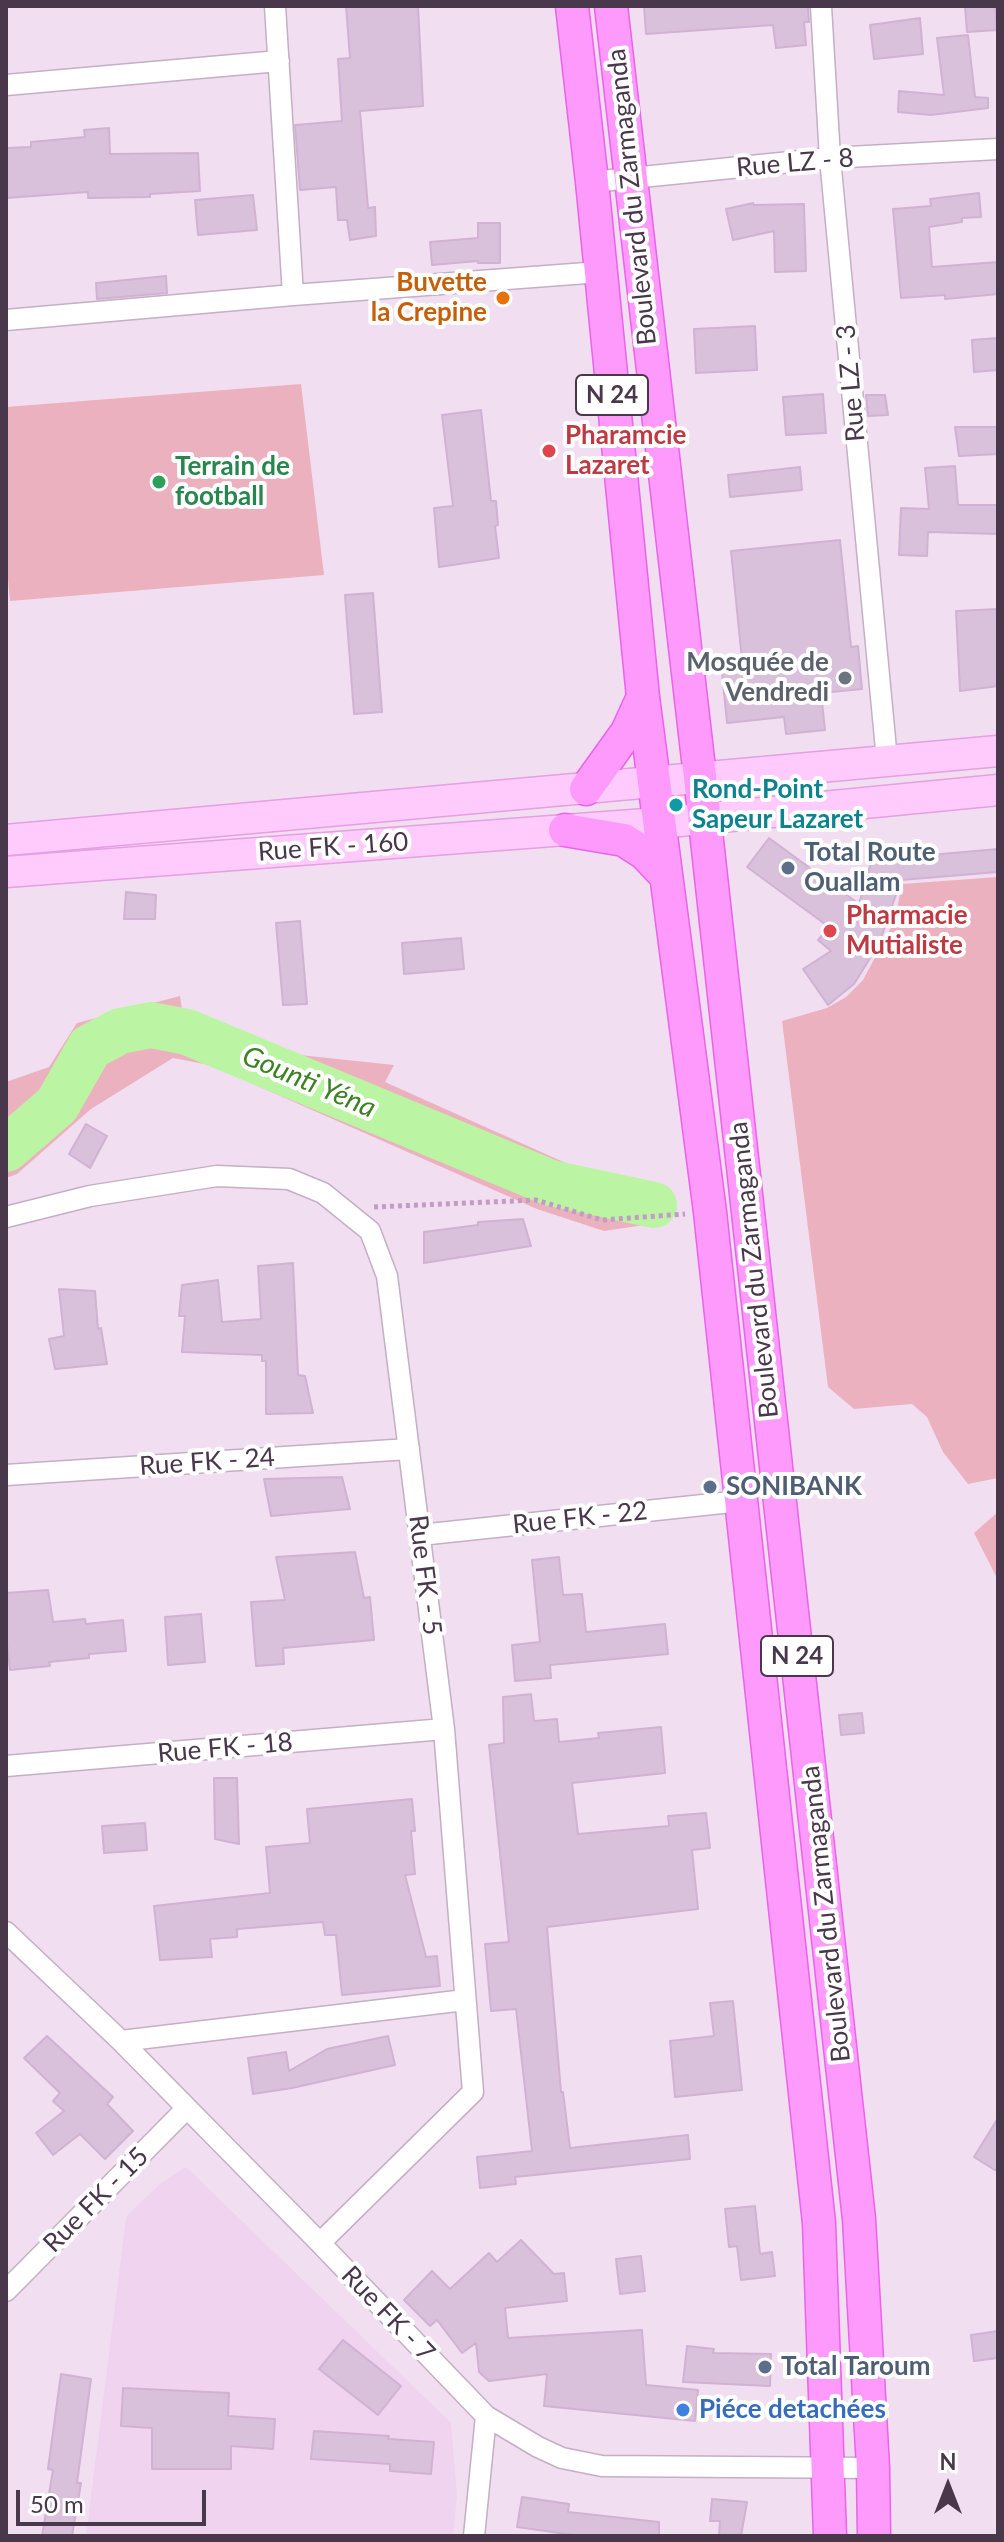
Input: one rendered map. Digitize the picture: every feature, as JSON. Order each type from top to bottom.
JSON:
[{"type":"main road","name":"Boulevard du Zarmaganda","points":[[572,6],[643,697],[710,1212],[819,2223],[830,2536]]},
{"type":"main road","name":"Boulevard du Zarmaganda","points":[[611,6],[700,777],[859,2219],[874,2536]]},
{"type":"main road","points":[[586,789],[627,732],[643,697]]},
{"type":"main road","name":"Rue FK - 160","points":[[6,840],[998,751]]},
{"type":"main road","name":"Rue FK - 160","points":[[6,872],[659,823],[998,790]]},
{"type":"main road","points":[[565,830],[624,840],[644,853],[666,876]]},
{"type":"main road","points":[[763,1715],[804,1713]]},
{"type":"street","points":[[275,6],[293,295]]},
{"type":"street","name":"Rue LZ - 3","points":[[821,6],[830,158],[887,760]]},
{"type":"street","points":[[6,85],[279,61]]},
{"type":"street","name":"Rue LZ - 8","points":[[592,182],[830,158],[998,149]]},
{"type":"street","points":[[6,320],[600,272]]},
{"type":"street","name":"Rue FK - 5","points":[[6,1217],[90,1196],[217,1176],[289,1179],[323,1193],[370,1231],[387,1276],[444,1729],[473,2092],[320,2243]]},
{"type":"street","name":"Rue FK - 24","points":[[6,1475],[409,1449]]},
{"type":"street","name":"Rue FK - 22","points":[[420,1535],[741,1501]]},
{"type":"street","name":"Rue FK - 18","points":[[6,1766],[444,1729]]},
{"type":"street","name":"Rue FK - 7","points":[[6,1932],[121,2041],[486,2416],[562,2458],[602,2466],[873,2468]]},
{"type":"street","points":[[121,2041],[465,2000]]},
{"type":"street","name":"Rue FK - 15","points":[[6,2291],[187,2108]]},
{"type":"street","points":[[474,2536],[486,2416]]},
{"type":"path","points":[[343,1208],[536,1200],[602,1220],[710,1212]]},
{"type":"shaded area","points":[[6,6],[998,6],[998,2536],[6,2536]]},
{"type":"shaded area","name":"Terrain de football","points":[[301,384],[324,575],[10,601],[6,557],[6,407]]},
{"type":"shaded area","points":[[998,877],[998,1478],[968,1484],[943,1452],[927,1417],[912,1404],[854,1409],[828,1387],[782,1021],[827,1008],[846,997],[863,980],[895,920],[902,884]]},
{"type":"shaded area","points":[[180,996],[187,1043],[394,1065],[385,1082],[654,1205],[658,1223],[604,1231],[537,1209],[210,1065],[173,1058],[91,1109],[17,1174],[6,1178],[6,1082],[49,1067],[77,1023]]},
{"type":"shaded area","points":[[998,1512],[998,1580],[974,1533]]},
{"type":"shaded area","points":[[186,2167],[451,2423],[457,2496],[453,2536],[86,2536],[126,2217],[161,2183]]},
{"type":"building","points":[[346,6],[418,6],[423,106],[360,111],[368,208],[375,207],[376,236],[350,240],[347,220],[338,220],[336,187],[300,190],[295,125],[342,121],[338,59],[350,58]]},
{"type":"building","points":[[644,6],[808,6],[809,22],[804,22],[806,45],[776,48],[773,25],[646,34]]},
{"type":"building","points":[[965,6],[995,6],[997,30],[967,32]]},
{"type":"building","points":[[920,18],[923,54],[874,59],[870,25]]},
{"type":"building","points":[[968,35],[975,97],[988,98],[988,108],[931,115],[898,112],[899,91],[944,95],[937,38]]},
{"type":"building","points":[[109,128],[110,154],[198,153],[200,191],[150,194],[150,197],[88,198],[88,192],[6,198],[6,148],[31,147],[31,142],[85,137],[84,130]]},
{"type":"building","points":[[979,193],[981,217],[962,218],[962,222],[929,227],[932,267],[998,262],[998,294],[945,299],[945,295],[901,298],[893,209],[931,206],[930,199]]},
{"type":"building","points":[[253,195],[257,230],[198,235],[195,200]]},
{"type":"building","points":[[753,203],[804,204],[806,271],[775,272],[774,231],[733,240],[726,209]]},
{"type":"building","points":[[478,223],[500,223],[500,263],[478,261],[432,265],[430,242],[478,238]]},
{"type":"building","points":[[166,276],[167,293],[97,299],[96,283]]},
{"type":"building","points":[[755,326],[757,370],[696,373],[694,329]]},
{"type":"building","points":[[998,338],[998,370],[974,372],[972,340]]},
{"type":"building","points":[[823,394],[826,433],[786,435],[783,397]]},
{"type":"building","points":[[866,395],[885,395],[888,415],[868,416]]},
{"type":"building","points":[[481,410],[491,501],[496,501],[499,558],[439,567],[434,508],[453,506],[442,415]]},
{"type":"building","points":[[955,427],[998,427],[998,454],[959,456]]},
{"type":"building","points":[[955,466],[958,505],[998,505],[998,534],[928,532],[927,556],[899,555],[901,508],[929,509],[925,468]]},
{"type":"building","points":[[800,467],[802,490],[730,497],[728,475]]},
{"type":"building","points":[[840,540],[851,647],[858,646],[862,689],[821,693],[825,730],[786,734],[784,717],[727,723],[722,673],[743,670],[731,551]]},
{"type":"building","points":[[373,593],[382,712],[354,714],[345,595]]},
{"type":"building","points":[[998,609],[998,686],[960,691],[956,611]]},
{"type":"building","points":[[769,838],[859,904],[875,849],[907,857],[998,849],[998,872],[901,880],[879,944],[854,984],[828,1005],[803,969],[831,951],[818,940],[829,927],[747,867]]},
{"type":"building","points":[[126,892],[156,895],[155,919],[124,919]]},
{"type":"building","points":[[300,921],[307,1004],[283,1005],[276,923]]},
{"type":"building","points":[[461,938],[464,969],[404,974],[402,943]]},
{"type":"building","points":[[86,1124],[107,1136],[90,1168],[69,1154]]},
{"type":"building","points":[[523,1219],[531,1246],[424,1263],[424,1232],[478,1225],[478,1222]]},
{"type":"building","points":[[293,1263],[298,1375],[305,1376],[313,1413],[266,1414],[266,1361],[262,1361],[262,1355],[182,1352],[185,1316],[179,1316],[182,1285],[218,1280],[222,1322],[261,1319],[258,1266]]},
{"type":"building","points":[[59,1289],[95,1291],[98,1329],[101,1328],[107,1364],[55,1369],[49,1339],[64,1336]]},
{"type":"building","points":[[342,1477],[350,1509],[271,1516],[264,1479]]},
{"type":"building","points":[[355,1552],[364,1598],[370,1597],[374,1640],[283,1648],[284,1664],[256,1666],[251,1602],[285,1600],[276,1557]]},
{"type":"building","points":[[559,1557],[563,1595],[582,1594],[586,1632],[665,1624],[668,1654],[550,1665],[551,1678],[515,1681],[512,1645],[540,1642],[532,1560]]},
{"type":"building","points":[[48,1590],[53,1622],[85,1619],[86,1624],[123,1620],[126,1651],[89,1654],[89,1658],[49,1662],[50,1666],[10,1670],[6,1593]]},
{"type":"building","points":[[201,1614],[205,1662],[168,1665],[165,1617]]},
{"type":"building","points":[[531,1694],[534,1721],[557,1719],[559,1742],[599,1738],[598,1733],[661,1727],[665,1773],[572,1783],[578,1834],[669,1826],[668,1816],[706,1813],[710,1848],[692,1850],[698,1909],[547,1927],[561,2092],[570,2148],[688,2135],[690,2159],[515,2177],[516,2184],[480,2188],[477,2157],[532,2151],[516,2009],[491,2011],[485,1944],[509,1942],[489,1745],[504,1743],[503,1697]]},
{"type":"building","points":[[862,1713],[864,1733],[841,1735],[839,1715]]},
{"type":"building","points":[[214,1778],[237,1778],[239,1844],[215,1839]]},
{"type":"building","points":[[412,1799],[415,1874],[405,1875],[426,1957],[437,1956],[440,1986],[342,1995],[336,1935],[325,1935],[323,1922],[237,1929],[237,1937],[210,1939],[212,1957],[160,1960],[154,1906],[270,1893],[266,1847],[310,1843],[307,1809]]},
{"type":"building","points":[[145,1823],[147,1850],[104,1853],[102,1826]]},
{"type":"building","points":[[733,2001],[742,2090],[675,2097],[670,2041],[714,2036],[710,2003]]},
{"type":"building","points":[[47,2036],[113,2097],[107,2104],[133,2131],[105,2159],[80,2134],[53,2155],[36,2133],[64,2111],[53,2101],[60,2093],[24,2058]]},
{"type":"building","points":[[388,2036],[395,2065],[253,2094],[248,2058],[286,2052],[289,2071],[327,2049]]},
{"type":"building","points":[[998,2118],[998,2172],[974,2157]]},
{"type":"building","points":[[755,2206],[760,2254],[772,2252],[775,2276],[741,2280],[737,2246],[729,2247],[725,2209]]},
{"type":"building","points":[[521,2240],[554,2274],[564,2273],[567,2301],[505,2308],[508,2338],[642,2330],[646,2385],[698,2390],[695,2421],[544,2406],[547,2374],[489,2381],[479,2372],[476,2343],[462,2353],[437,2320],[430,2326],[404,2300],[432,2271],[450,2289],[489,2253],[497,2262]]},
{"type":"building","points":[[641,2256],[645,2291],[620,2294],[616,2259]]},
{"type":"building","points":[[998,2331],[998,2358],[974,2361],[971,2335]]},
{"type":"building","points":[[343,2340],[401,2386],[378,2415],[319,2369]]},
{"type":"building","points":[[687,2346],[714,2349],[713,2353],[771,2354],[770,2386],[683,2382]]},
{"type":"building","points":[[61,2374],[91,2379],[77,2483],[81,2483],[72,2536],[42,2536],[53,2470],[48,2469]]},
{"type":"building","points":[[123,2388],[229,2393],[228,2416],[275,2419],[273,2449],[231,2446],[231,2469],[152,2469],[152,2428],[121,2426]]},
{"type":"building","points":[[314,2431],[434,2442],[431,2474],[390,2471],[390,2464],[311,2459]]},
{"type":"building","points":[[522,2497],[569,2504],[568,2512],[659,2522],[659,2536],[580,2536],[517,2527]]},
{"type":"building","points":[[712,2499],[747,2502],[741,2536],[719,2536],[720,2521],[710,2521]]},
{"type":"waterway","name":"Gounti Yéna","points":[[6,1149],[57,1105],[90,1047],[120,1031],[151,1025],[187,1032],[551,1183],[654,1205]]},
{"type":"place","name":"Buvette la Crepine","points":[[503,298]]},
{"type":"place","name":"Pharamcie Lazaret","points":[[549,451]]},
{"type":"place","name":"Terrain de football","points":[[159,482]]},
{"type":"place","name":"Mosquée de Vendredi","points":[[845,678]]},
{"type":"place","name":"Rond-Point Sapeur Lazaret","points":[[676,805]]},
{"type":"place","name":"Total Route Ouallam","points":[[788,868]]},
{"type":"place","name":"Pharmacie Mutialiste","points":[[830,931]]},
{"type":"place","name":"SONIBANK","points":[[710,1487]]},
{"type":"place","name":"Total Taroum","points":[[765,2367]]},
{"type":"place","name":"Piéce detachées","points":[[683,2410]]}]
